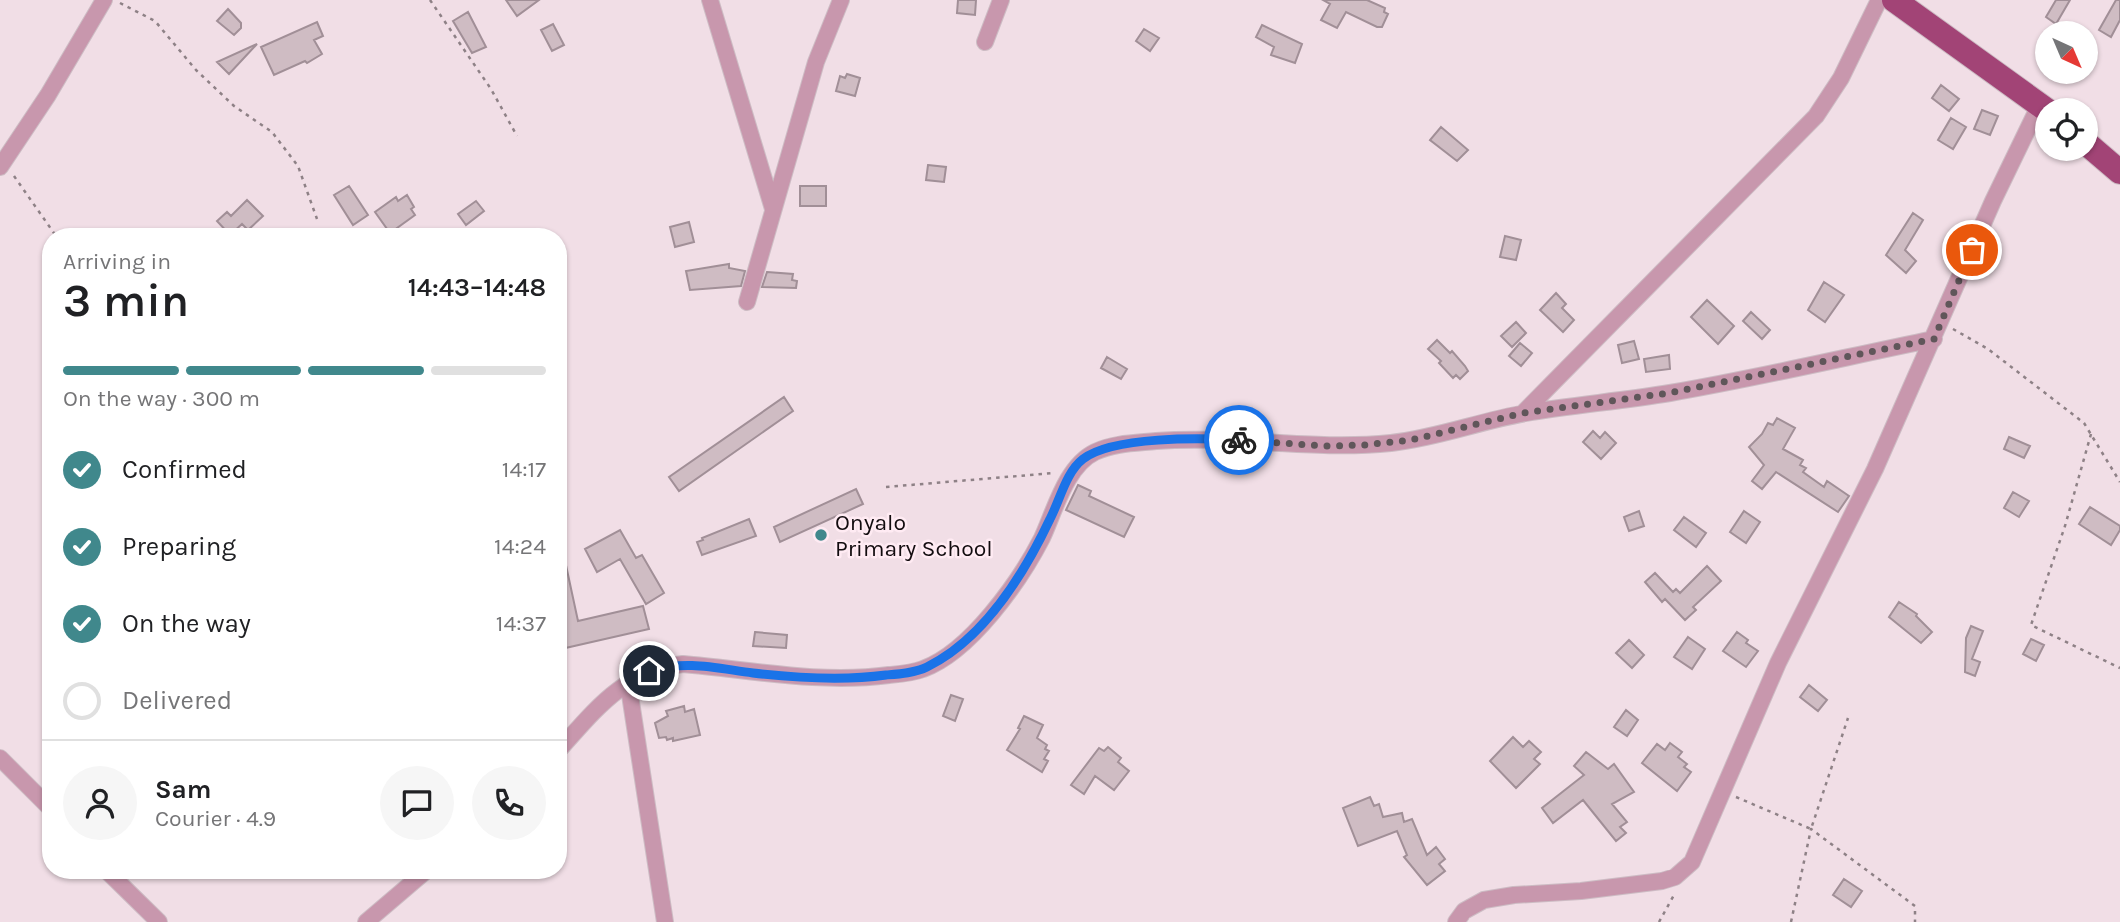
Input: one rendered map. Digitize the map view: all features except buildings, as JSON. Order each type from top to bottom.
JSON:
[{"type":"highway","points":[[1894,0],[2035,102]]},
{"type":"highway","points":[[2098,153],[2120,172]]},
{"type":"street","points":[[2,164],[104,0]]},
{"type":"street","points":[[710,0],[774,210]]},
{"type":"street","points":[[747,302],[816,62],[841,0]]},
{"type":"street","points":[[985,42],[1001,0]]},
{"type":"street","points":[[1523,413],[1816,116],[1841,78],[1879,0]]},
{"type":"street","points":[[1456,922],[1464,911],[1484,901],[1514,895],[1649,883],[1675,877],[1692,862],[1778,663],[1852,517],[1934,339],[1993,201],[2035,124]]},
{"type":"street","points":[[567,741],[600,704],[628,682],[649,671],[683,664],[806,677],[864,678],[923,669],[940,660],[959,646],[1008,594],[1040,542],[1071,472],[1081,460],[1093,453],[1124,444],[1209,439],[1325,446],[1364,445],[1436,436],[1523,413],[1669,393],[1934,339]]},
{"type":"street","points":[[628,682],[664,922]]},
{"type":"street","points":[[0,758],[42,800]]},
{"type":"street","points":[[115,879],[159,922]]},
{"type":"street","points":[[366,922],[416,879]]},
{"type":"path","points":[[114,0],[155,21],[196,70],[233,106],[272,132],[298,166],[317,219]]},
{"type":"path","points":[[430,0],[491,89],[517,136]]},
{"type":"path","points":[[2,164],[49,228]]},
{"type":"path","points":[[1941,322],[1988,349],[2084,423],[2120,482]]},
{"type":"path","points":[[2091,434],[2065,526],[2031,625],[2120,668]]},
{"type":"path","points":[[886,487],[1071,472]]},
{"type":"path","points":[[1791,922],[1811,829],[1848,718]]},
{"type":"path","points":[[1724,791],[1811,829],[1915,906],[1915,922]]},
{"type":"way so far","points":[[1239,440],[1325,446],[1411,440],[1523,413],[1725,383],[1934,339],[1972,250]]},
{"type":"place","name":"Onyalo Primary School","points":[[821,535]]},
{"type":"route","points":[[649,671],[683,664],[754,673],[864,678],[923,669],[959,646],[1008,594],[1040,542],[1071,472],[1081,460],[1106,447],[1124,444],[1170,440],[1239,440]]}]
